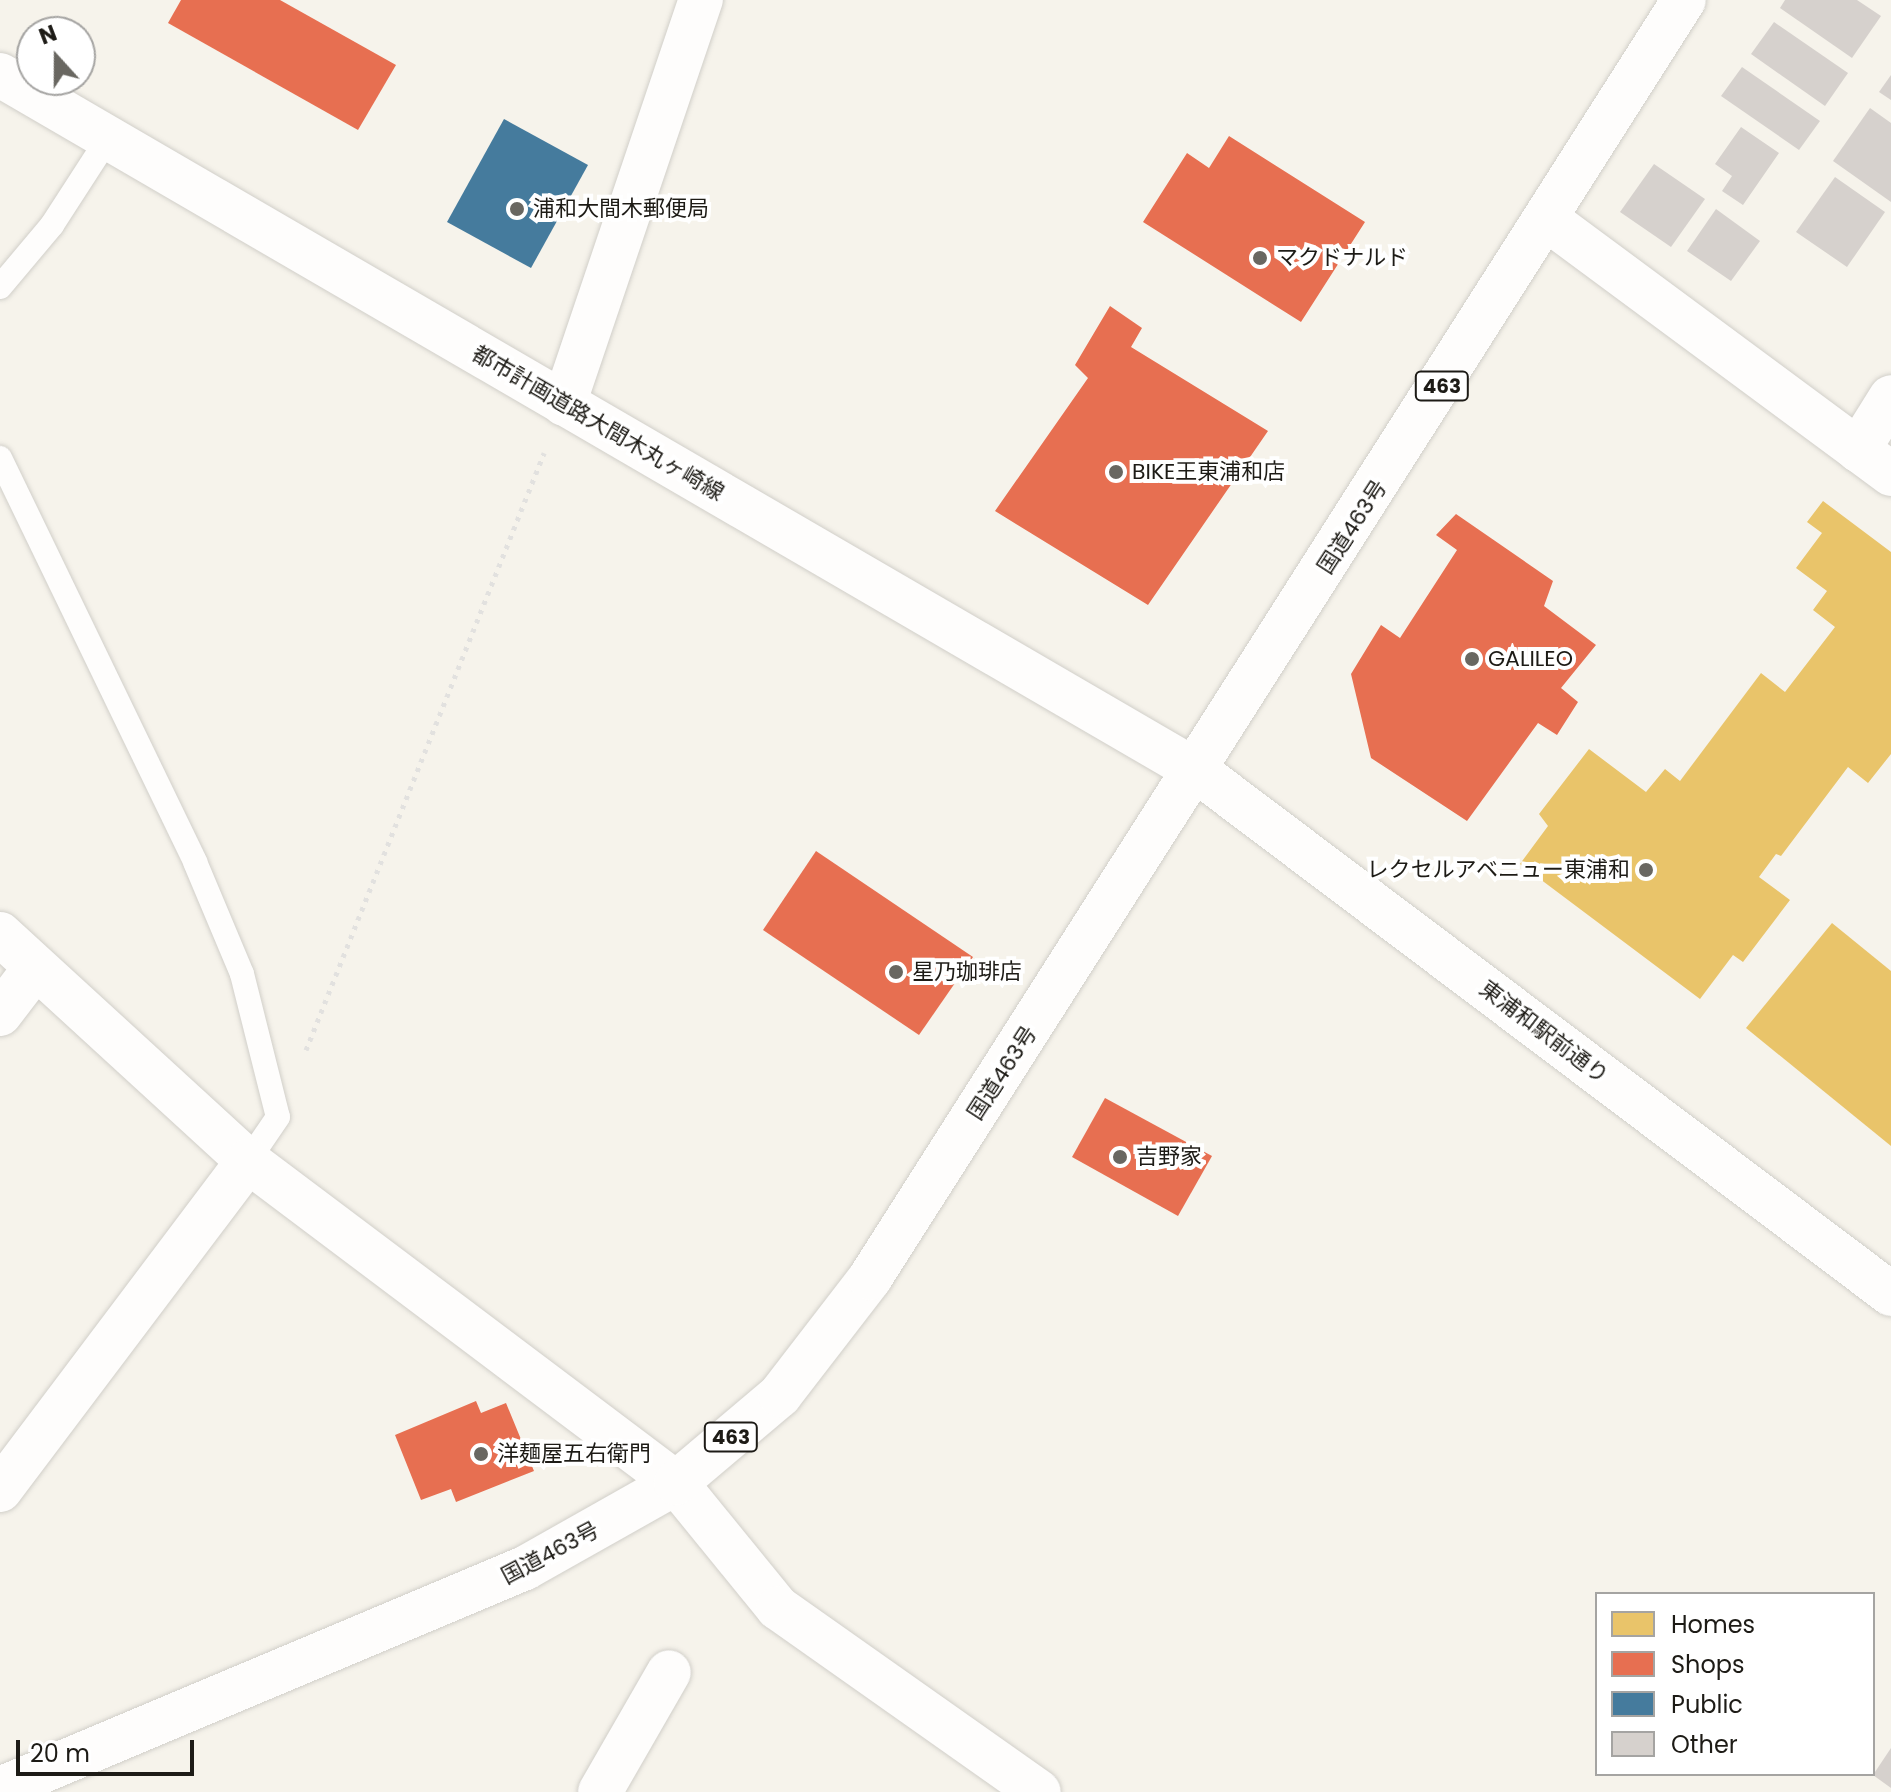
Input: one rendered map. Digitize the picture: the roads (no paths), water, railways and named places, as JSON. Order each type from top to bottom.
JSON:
[{"type":"main road","points":[[564,404],[701,0]]},
{"type":"main road","name":"国道463号","points":[[0,1789],[415,1619],[525,1568],[676,1483],[780,1395],[870,1278],[1548,220],[1684,0]]},
{"type":"main road","name":"都市計画道路大間木丸ヶ崎線","points":[[0,75],[1197,771]]},
{"type":"main road","points":[[1548,220],[1874,462],[1891,397]]},
{"type":"main road","name":"東浦和駅前通り","points":[[1197,771],[1891,1294]]},
{"type":"main road","points":[[0,934],[248,1161],[676,1483],[778,1608],[1039,1792]]},
{"type":"main road","points":[[0,1014],[35,968]]},
{"type":"main road","points":[[0,1490],[248,1161]]},
{"type":"main road","points":[[600,1792],[669,1672]]},
{"type":"lane","points":[[0,287],[32,253],[109,137]]},
{"type":"lane","points":[[0,458],[195,862],[242,974],[278,1117],[248,1161]]},
{"type":"place","name":"浦和大間木郵便局","points":[[517,209]]},
{"type":"place","name":"マクドナルド","points":[[1260,258]]},
{"type":"place","name":"BIKE王東浦和店","points":[[1116,472]]},
{"type":"place","name":"GALILEO","points":[[1472,659]]},
{"type":"place","name":"レクセルアベニュー東浦和","points":[[1646,870]]},
{"type":"place","name":"星乃珈琲店","points":[[896,972]]},
{"type":"place","name":"吉野家","points":[[1120,1157]]},
{"type":"place","name":"洋麺屋五右衛門","points":[[481,1454]]}]
